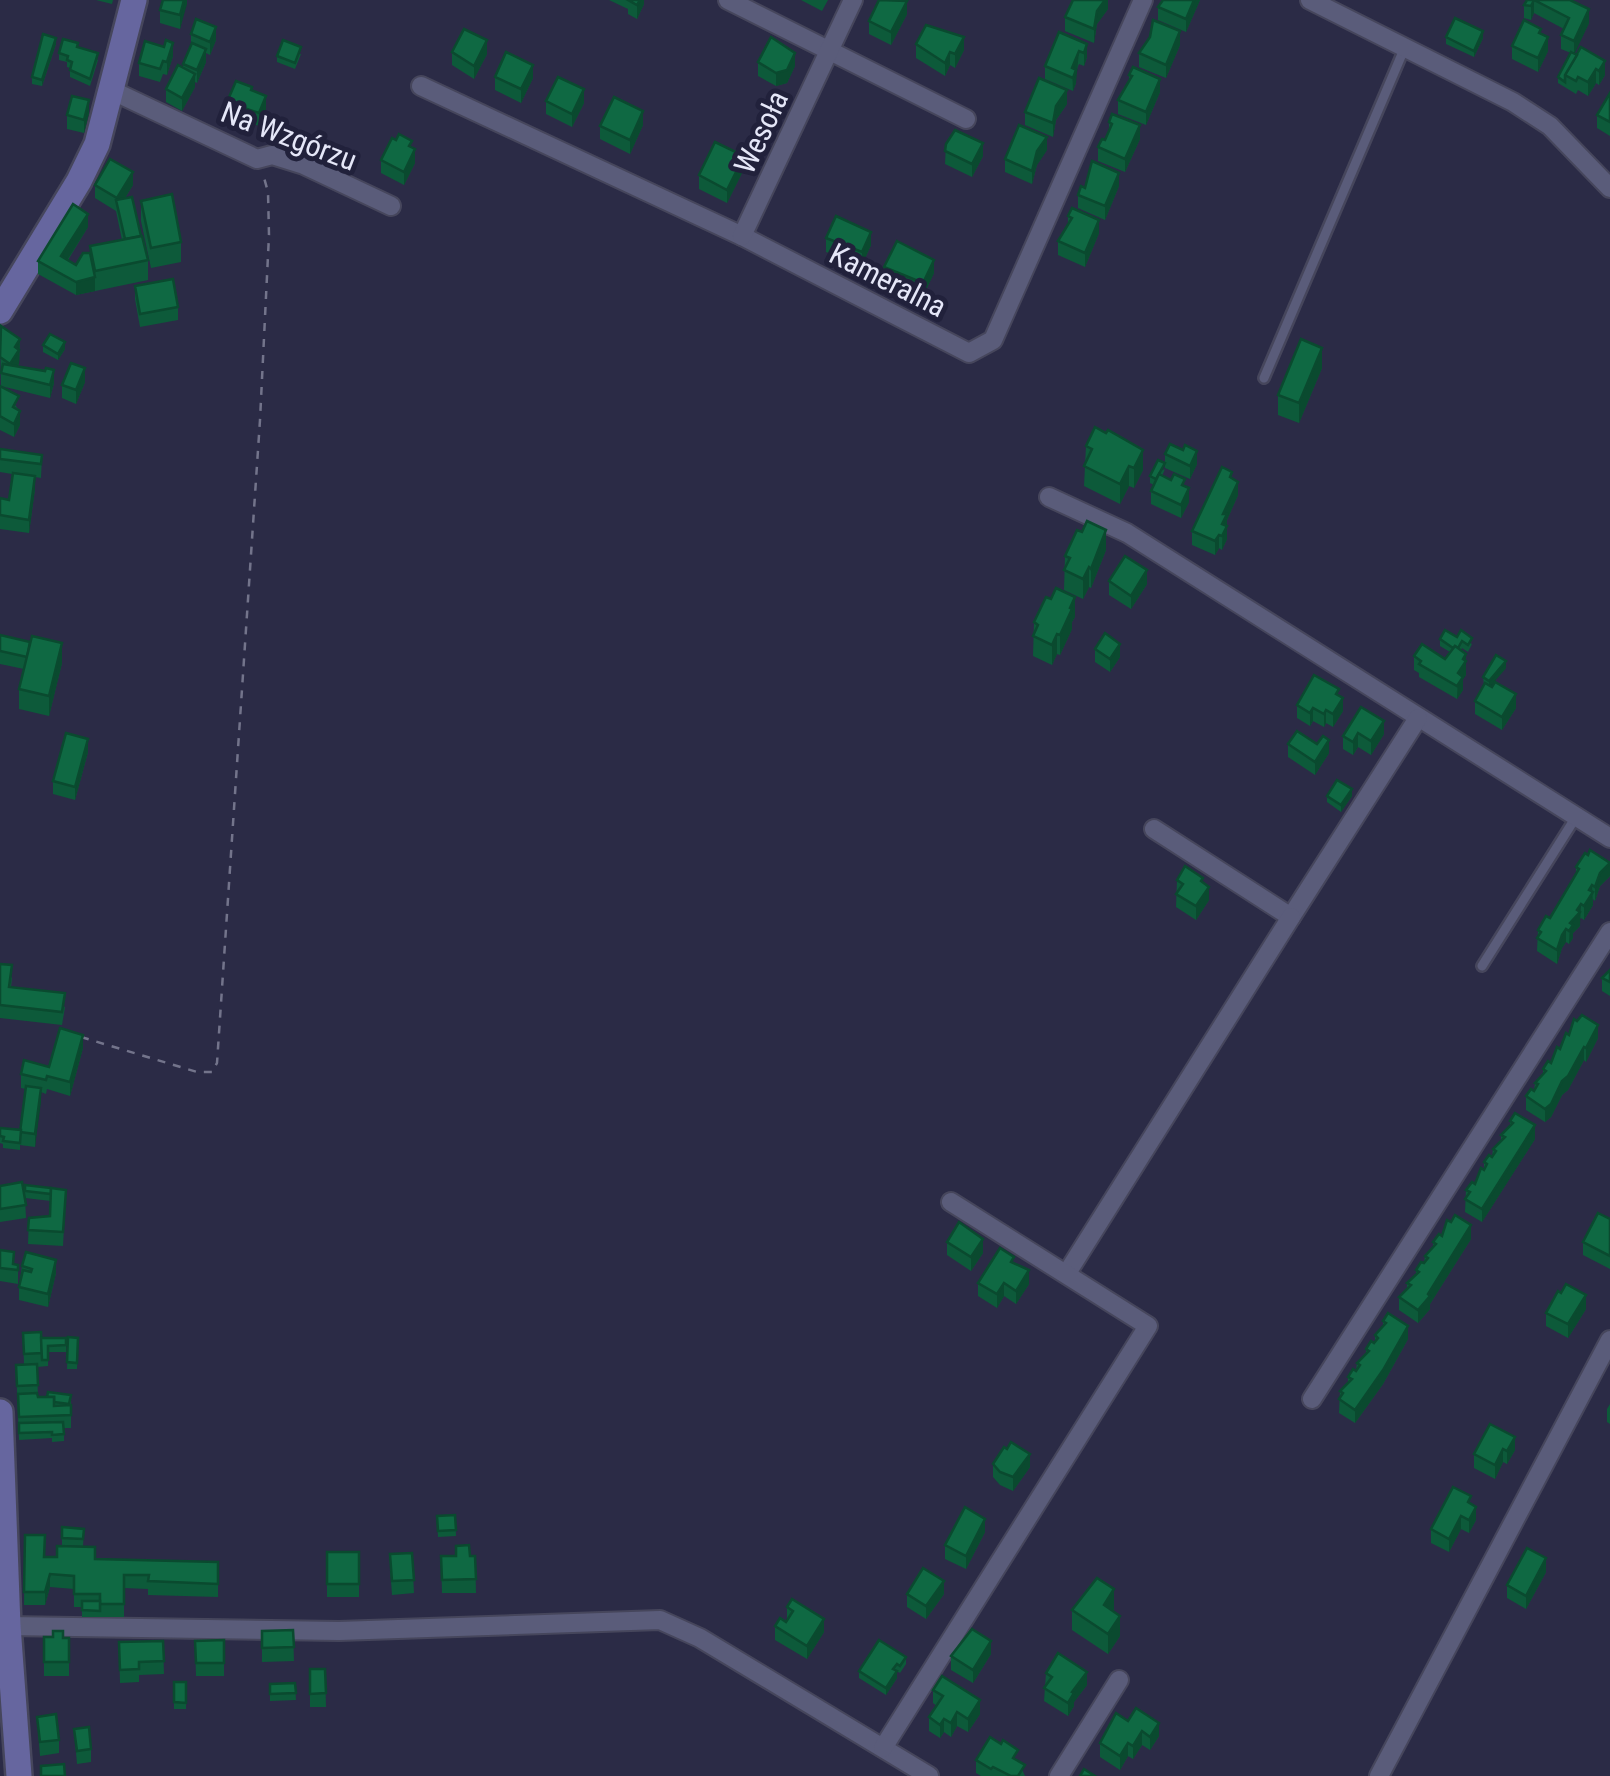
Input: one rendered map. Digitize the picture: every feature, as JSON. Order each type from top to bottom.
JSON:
[{"type":"street","points":[[0,311],[79,181],[97,144],[134,0]]},
{"type":"street","points":[[728,0],[966,119]]},
{"type":"street","name":"Wesoła","points":[[742,236],[853,0]]},
{"type":"street","name":"Kameralna","points":[[421,86],[742,236],[969,353],[993,340],[1143,0]]},
{"type":"street","points":[[1310,0],[1512,102],[1550,126],[1610,188]]},
{"type":"street","name":"Na Wzgórzu","points":[[113,90],[257,159],[272,155],[304,165],[392,206]]},
{"type":"street","points":[[1049,497],[1127,534],[1610,838]]},
{"type":"street","points":[[1067,1273],[1418,718]]},
{"type":"street","points":[[1154,829],[1291,917]]},
{"type":"street","points":[[1312,1398],[1610,932]]},
{"type":"street","points":[[883,1748],[1148,1326],[951,1202]]},
{"type":"street","points":[[1380,1776],[1610,1340]]},
{"type":"street","points":[[0,1412],[8,1626],[20,1776]]},
{"type":"street","points":[[8,1626],[339,1631],[660,1620],[700,1638],[929,1776]]},
{"type":"street","points":[[1059,1776],[1119,1680]]},
{"type":"lane","points":[[1264,378],[1405,47]]},
{"type":"lane","points":[[1482,966],[1576,816]]},
{"type":"path","points":[[78,1036],[197,1072],[212,1072],[217,1063],[267,286],[268,192],[257,159]]},
{"type":"building","points":[[163,0],[184,0],[180,15],[160,10]]},
{"type":"building","points":[[879,0],[907,1],[891,32],[869,21]]},
{"type":"building","points":[[1073,0],[1105,0],[1097,11],[1094,29],[1065,17]]},
{"type":"building","points":[[1163,0],[1194,0],[1186,19],[1158,7]]},
{"type":"building","points":[[1534,0],[1570,0],[1589,9],[1574,41],[1561,35],[1569,18]]},
{"type":"building","points":[[1455,18],[1483,31],[1474,51],[1446,37]]},
{"type":"building","points":[[196,19],[216,27],[210,42],[191,34]]},
{"type":"building","points":[[1153,20],[1180,31],[1166,65],[1139,53],[1150,37]]},
{"type":"building","points":[[1524,20],[1548,37],[1538,58],[1512,46]]},
{"type":"building","points":[[926,25],[964,37],[945,63],[916,44]]},
{"type":"building","points":[[464,29],[487,40],[474,66],[452,52]]},
{"type":"building","points":[[1059,32],[1087,44],[1084,53],[1079,51],[1072,68],[1076,70],[1073,78],[1045,66]]},
{"type":"building","points":[[43,34],[56,38],[42,80],[32,77]]},
{"type":"building","points":[[771,37],[795,53],[787,70],[776,73],[758,62]]},
{"type":"building","points":[[63,39],[98,53],[90,79],[70,70],[72,62],[59,53]]},
{"type":"building","points":[[166,40],[173,43],[167,62],[163,61],[160,69],[139,63],[145,41],[164,47]]},
{"type":"building","points":[[283,40],[301,47],[295,63],[277,56]]},
{"type":"building","points":[[192,43],[206,49],[197,70],[183,64]]},
{"type":"building","points":[[1581,47],[1605,61],[1588,82],[1565,75]]},
{"type":"building","points":[[506,52],[533,65],[521,89],[495,77]]},
{"type":"building","points":[[1571,52],[1577,55],[1565,82],[1558,77]]},
{"type":"building","points":[[178,65],[195,74],[182,98],[166,89]]},
{"type":"building","points":[[1133,67],[1160,79],[1146,112],[1118,100]]},
{"type":"building","points":[[558,77],[584,89],[572,114],[546,101]]},
{"type":"building","points":[[1039,78],[1067,90],[1056,106],[1053,123],[1025,112]]},
{"type":"building","points":[[236,81],[266,96],[259,113],[227,102]]},
{"type":"building","points":[[1610,93],[1610,122],[1597,115]]},
{"type":"building","points":[[72,96],[89,100],[84,120],[67,115]]},
{"type":"building","points":[[614,97],[643,111],[630,140],[600,126]]},
{"type":"building","points":[[1112,114],[1140,125],[1125,159],[1098,147],[1112,124]]},
{"type":"building","points":[[1019,125],[1047,137],[1037,151],[1032,171],[1005,159]]},
{"type":"building","points":[[955,130],[983,143],[972,164],[945,151]]},
{"type":"building","points":[[399,134],[412,141],[409,146],[415,149],[404,172],[381,160],[392,138],[396,140]]},
{"type":"building","points":[[715,142],[744,156],[727,190],[699,175]]},
{"type":"building","points":[[110,159],[133,172],[117,198],[95,185]]},
{"type":"building","points":[[1092,161],[1119,173],[1105,206],[1078,195],[1081,186],[1085,188]]},
{"type":"building","points":[[172,194],[181,242],[151,248],[141,201]]},
{"type":"building","points":[[132,197],[141,236],[125,239],[116,200]]},
{"type":"building","points":[[73,204],[88,214],[61,256],[76,265],[83,253],[90,253],[95,277],[76,282],[38,261]]},
{"type":"building","points":[[1072,208],[1099,220],[1085,253],[1058,241],[1072,218],[1068,216]]},
{"type":"building","points":[[836,216],[871,232],[862,252],[826,238]]},
{"type":"building","points":[[142,236],[148,260],[95,271],[90,246]]},
{"type":"building","points":[[897,241],[934,260],[923,283],[884,267]]},
{"type":"building","points":[[173,279],[178,307],[140,314],[135,286]]},
{"type":"building","points":[[1,326],[20,339],[15,347],[19,350],[10,364],[0,357]]},
{"type":"building","points":[[50,334],[65,342],[58,354],[43,345]]},
{"type":"building","points":[[1301,339],[1322,348],[1299,403],[1278,395]]},
{"type":"building","points":[[71,363],[85,368],[76,390],[62,385]]},
{"type":"building","points":[[3,364],[54,370],[50,385],[1,373]]},
{"type":"building","points":[[0,386],[19,396],[13,407],[20,411],[14,424],[0,416]]},
{"type":"building","points":[[1095,427],[1143,450],[1120,484],[1084,466],[1092,449],[1086,446]]},
{"type":"building","points":[[1170,444],[1197,451],[1190,466],[1165,454]]},
{"type":"building","points":[[0,449],[42,455],[41,464],[0,459]]},
{"type":"building","points":[[1158,460],[1165,463],[1156,479],[1150,476]]},
{"type":"building","points":[[1222,467],[1232,472],[1230,477],[1238,482],[1223,514],[1227,514],[1222,524],[1227,526],[1215,541],[1192,531]]},
{"type":"building","points":[[13,473],[35,476],[29,520],[0,515],[0,498],[9,500]]},
{"type":"building","points":[[1159,474],[1171,480],[1174,474],[1185,479],[1182,485],[1189,488],[1181,505],[1151,491]]},
{"type":"building","points":[[1087,521],[1106,530],[1083,579],[1064,570],[1070,558],[1065,556],[1077,530],[1082,532]]},
{"type":"building","points":[[1125,556],[1147,570],[1131,596],[1109,581]]},
{"type":"building","points":[[1056,588],[1075,597],[1052,645],[1033,636],[1038,625],[1034,622],[1046,597],[1051,599]]},
{"type":"building","points":[[1445,630],[1457,637],[1461,630],[1472,638],[1468,645],[1462,641],[1458,648],[1453,648],[1440,639]]},
{"type":"building","points":[[1105,633],[1120,644],[1110,659],[1095,649]]},
{"type":"building","points":[[0,635],[30,642],[27,657],[0,651]]},
{"type":"building","points":[[32,636],[62,643],[49,696],[19,689]]},
{"type":"building","points":[[1422,644],[1445,659],[1455,646],[1466,654],[1458,673],[1463,677],[1457,686],[1419,664],[1421,661],[1414,656]]},
{"type":"building","points":[[1496,655],[1506,661],[1489,681],[1483,677]]},
{"type":"building","points":[[1314,675],[1339,689],[1336,694],[1343,698],[1333,714],[1313,708],[1310,713],[1297,705]]},
{"type":"building","points":[[1495,682],[1516,694],[1502,717],[1475,701],[1485,683],[1492,687]]},
{"type":"building","points":[[1361,707],[1384,721],[1371,741],[1358,733],[1353,742],[1343,736]]},
{"type":"building","points":[[1297,731],[1317,744],[1323,736],[1329,740],[1315,762],[1288,744]]},
{"type":"building","points":[[66,733],[88,739],[75,787],[53,781]]},
{"type":"building","points":[[1337,780],[1352,789],[1341,805],[1327,796]]},
{"type":"building","points":[[1590,850],[1610,863],[1600,873],[1595,887],[1592,885],[1589,890],[1593,892],[1577,910],[1580,912],[1570,923],[1573,925],[1569,931],[1566,929],[1562,935],[1557,950],[1537,938],[1541,932],[1538,930],[1546,916],[1550,918],[1579,869],[1576,867]]},
{"type":"building","points":[[1185,866],[1209,887],[1196,906],[1176,894],[1183,884],[1177,880]]},
{"type":"building","points":[[0,964],[12,965],[9,987],[65,993],[62,1012],[0,1005]]},
{"type":"building","points":[[1582,1015],[1598,1025],[1545,1109],[1526,1096],[1531,1089],[1534,1091],[1548,1061],[1551,1063],[1566,1033],[1569,1035],[1574,1019],[1577,1021]]},
{"type":"building","points":[[60,1028],[83,1035],[70,1082],[21,1074],[24,1060],[49,1067]]},
{"type":"building","points":[[26,1086],[41,1088],[35,1134],[20,1132]]},
{"type":"building","points":[[1515,1113],[1535,1125],[1482,1209],[1465,1199],[1470,1192],[1466,1190],[1472,1182],[1475,1184],[1481,1168],[1484,1170],[1487,1164],[1484,1162],[1505,1137],[1501,1135],[1513,1123],[1510,1121]]},
{"type":"building","points":[[0,1128],[21,1130],[20,1143],[3,1141]]},
{"type":"building","points":[[22,1182],[26,1205],[0,1209],[0,1186]]},
{"type":"building","points":[[25,1185],[51,1188],[51,1194],[25,1191]]},
{"type":"building","points":[[51,1188],[66,1190],[63,1232],[28,1230],[29,1218],[50,1216]]},
{"type":"building","points":[[1598,1213],[1610,1219],[1610,1256],[1583,1242]]},
{"type":"building","points":[[1455,1215],[1471,1225],[1418,1310],[1399,1297],[1411,1285],[1407,1283],[1419,1272],[1416,1270],[1421,1262],[1428,1258],[1425,1256],[1436,1244],[1433,1242],[1439,1234],[1442,1236],[1447,1220],[1451,1222]]},
{"type":"building","points":[[959,1222],[983,1239],[971,1257],[947,1242]]},
{"type":"building","points":[[1000,1248],[1014,1257],[1011,1262],[1029,1270],[1016,1291],[1004,1283],[997,1294],[978,1283]]},
{"type":"building","points":[[0,1250],[14,1252],[13,1264],[18,1265],[18,1270],[0,1268]]},
{"type":"building","points":[[26,1252],[56,1260],[48,1294],[19,1287],[23,1270],[32,1269],[22,1266]]},
{"type":"building","points":[[1566,1284],[1586,1295],[1568,1324],[1546,1313]]},
{"type":"building","points":[[1388,1313],[1408,1326],[1355,1410],[1339,1399],[1343,1393],[1340,1391],[1352,1379],[1348,1377],[1369,1351],[1366,1349],[1371,1341],[1374,1343],[1378,1338],[1375,1335],[1386,1323],[1383,1321]]},
{"type":"building","points":[[41,1332],[42,1353],[24,1354],[23,1333]]},
{"type":"building","points":[[68,1337],[78,1338],[77,1363],[67,1362]]},
{"type":"building","points":[[41,1338],[66,1338],[66,1345],[48,1346],[48,1360],[42,1360]]},
{"type":"building","points":[[37,1364],[38,1385],[17,1386],[16,1365]]},
{"type":"building","points":[[48,1392],[71,1395],[69,1404],[54,1402],[54,1397],[47,1397]]},
{"type":"building","points":[[37,1393],[38,1397],[54,1397],[54,1406],[71,1405],[71,1415],[19,1417],[18,1394]]},
{"type":"building","points":[[63,1422],[64,1434],[19,1433],[19,1423]]},
{"type":"building","points":[[1490,1424],[1515,1437],[1495,1465],[1474,1454]]},
{"type":"building","points":[[1011,1442],[1030,1454],[1013,1477],[993,1464]]},
{"type":"building","points":[[1453,1487],[1471,1496],[1468,1502],[1476,1507],[1469,1520],[1461,1516],[1449,1539],[1431,1529]]},
{"type":"building","points":[[965,1507],[985,1519],[966,1556],[945,1545]]},
{"type":"building","points":[[455,1515],[456,1530],[438,1531],[437,1516]]},
{"type":"building","points":[[62,1527],[84,1529],[83,1539],[62,1538]]},
{"type":"building","points":[[25,1535],[45,1535],[44,1557],[57,1557],[57,1546],[95,1547],[95,1559],[218,1562],[218,1584],[148,1581],[149,1575],[124,1575],[124,1604],[100,1604],[100,1594],[74,1594],[74,1576],[50,1574],[45,1592],[24,1592]]},
{"type":"building","points":[[469,1545],[470,1556],[475,1556],[476,1579],[442,1580],[441,1556],[456,1556],[456,1546]]},
{"type":"building","points":[[1527,1548],[1546,1558],[1526,1596],[1507,1585]]},
{"type":"building","points":[[327,1552],[359,1552],[359,1584],[327,1584]]},
{"type":"building","points":[[412,1553],[414,1580],[392,1581],[390,1554]]},
{"type":"building","points":[[923,1568],[944,1581],[926,1606],[907,1594]]},
{"type":"building","points":[[1097,1578],[1114,1589],[1104,1605],[1120,1616],[1108,1634],[1072,1610]]},
{"type":"building","points":[[792,1599],[824,1619],[807,1646],[775,1626],[780,1618],[786,1622],[793,1611],[787,1607]]},
{"type":"building","points":[[82,1601],[100,1601],[100,1611],[82,1610]]},
{"type":"building","points":[[972,1629],[991,1641],[973,1670],[951,1656]]},
{"type":"building","points":[[293,1630],[294,1647],[262,1648],[262,1631]]},
{"type":"building","points":[[53,1631],[63,1631],[63,1638],[69,1638],[69,1662],[44,1662],[44,1637],[53,1637]]},
{"type":"building","points":[[224,1640],[224,1663],[196,1663],[195,1641]]},
{"type":"building","points":[[879,1640],[906,1657],[893,1669],[897,1671],[886,1688],[859,1671]]},
{"type":"building","points":[[163,1641],[164,1661],[139,1662],[139,1669],[120,1670],[119,1642]]},
{"type":"building","points":[[1058,1653],[1087,1672],[1068,1703],[1044,1688],[1052,1677],[1046,1673]]},
{"type":"building","points":[[310,1669],[325,1669],[326,1693],[310,1694]]},
{"type":"building","points":[[942,1676],[980,1700],[968,1719],[957,1712],[951,1723],[944,1719],[940,1725],[929,1717],[943,1696],[933,1690]]},
{"type":"building","points":[[174,1682],[186,1682],[186,1703],[174,1702]]},
{"type":"building","points":[[295,1683],[296,1693],[270,1694],[270,1684]]},
{"type":"building","points":[[1136,1708],[1159,1723],[1150,1737],[1142,1731],[1133,1746],[1128,1743],[1120,1756],[1100,1743],[1116,1713],[1128,1721]]},
{"type":"building","points":[[56,1714],[59,1740],[40,1742],[37,1717]]},
{"type":"building","points":[[89,1727],[91,1749],[77,1751],[74,1729]]},
{"type":"building","points":[[990,1737],[1018,1750],[1013,1758],[1025,1765],[1018,1776],[991,1769],[976,1760]]},
{"type":"building","points":[[64,1764],[65,1776],[41,1776],[41,1766]]}]
